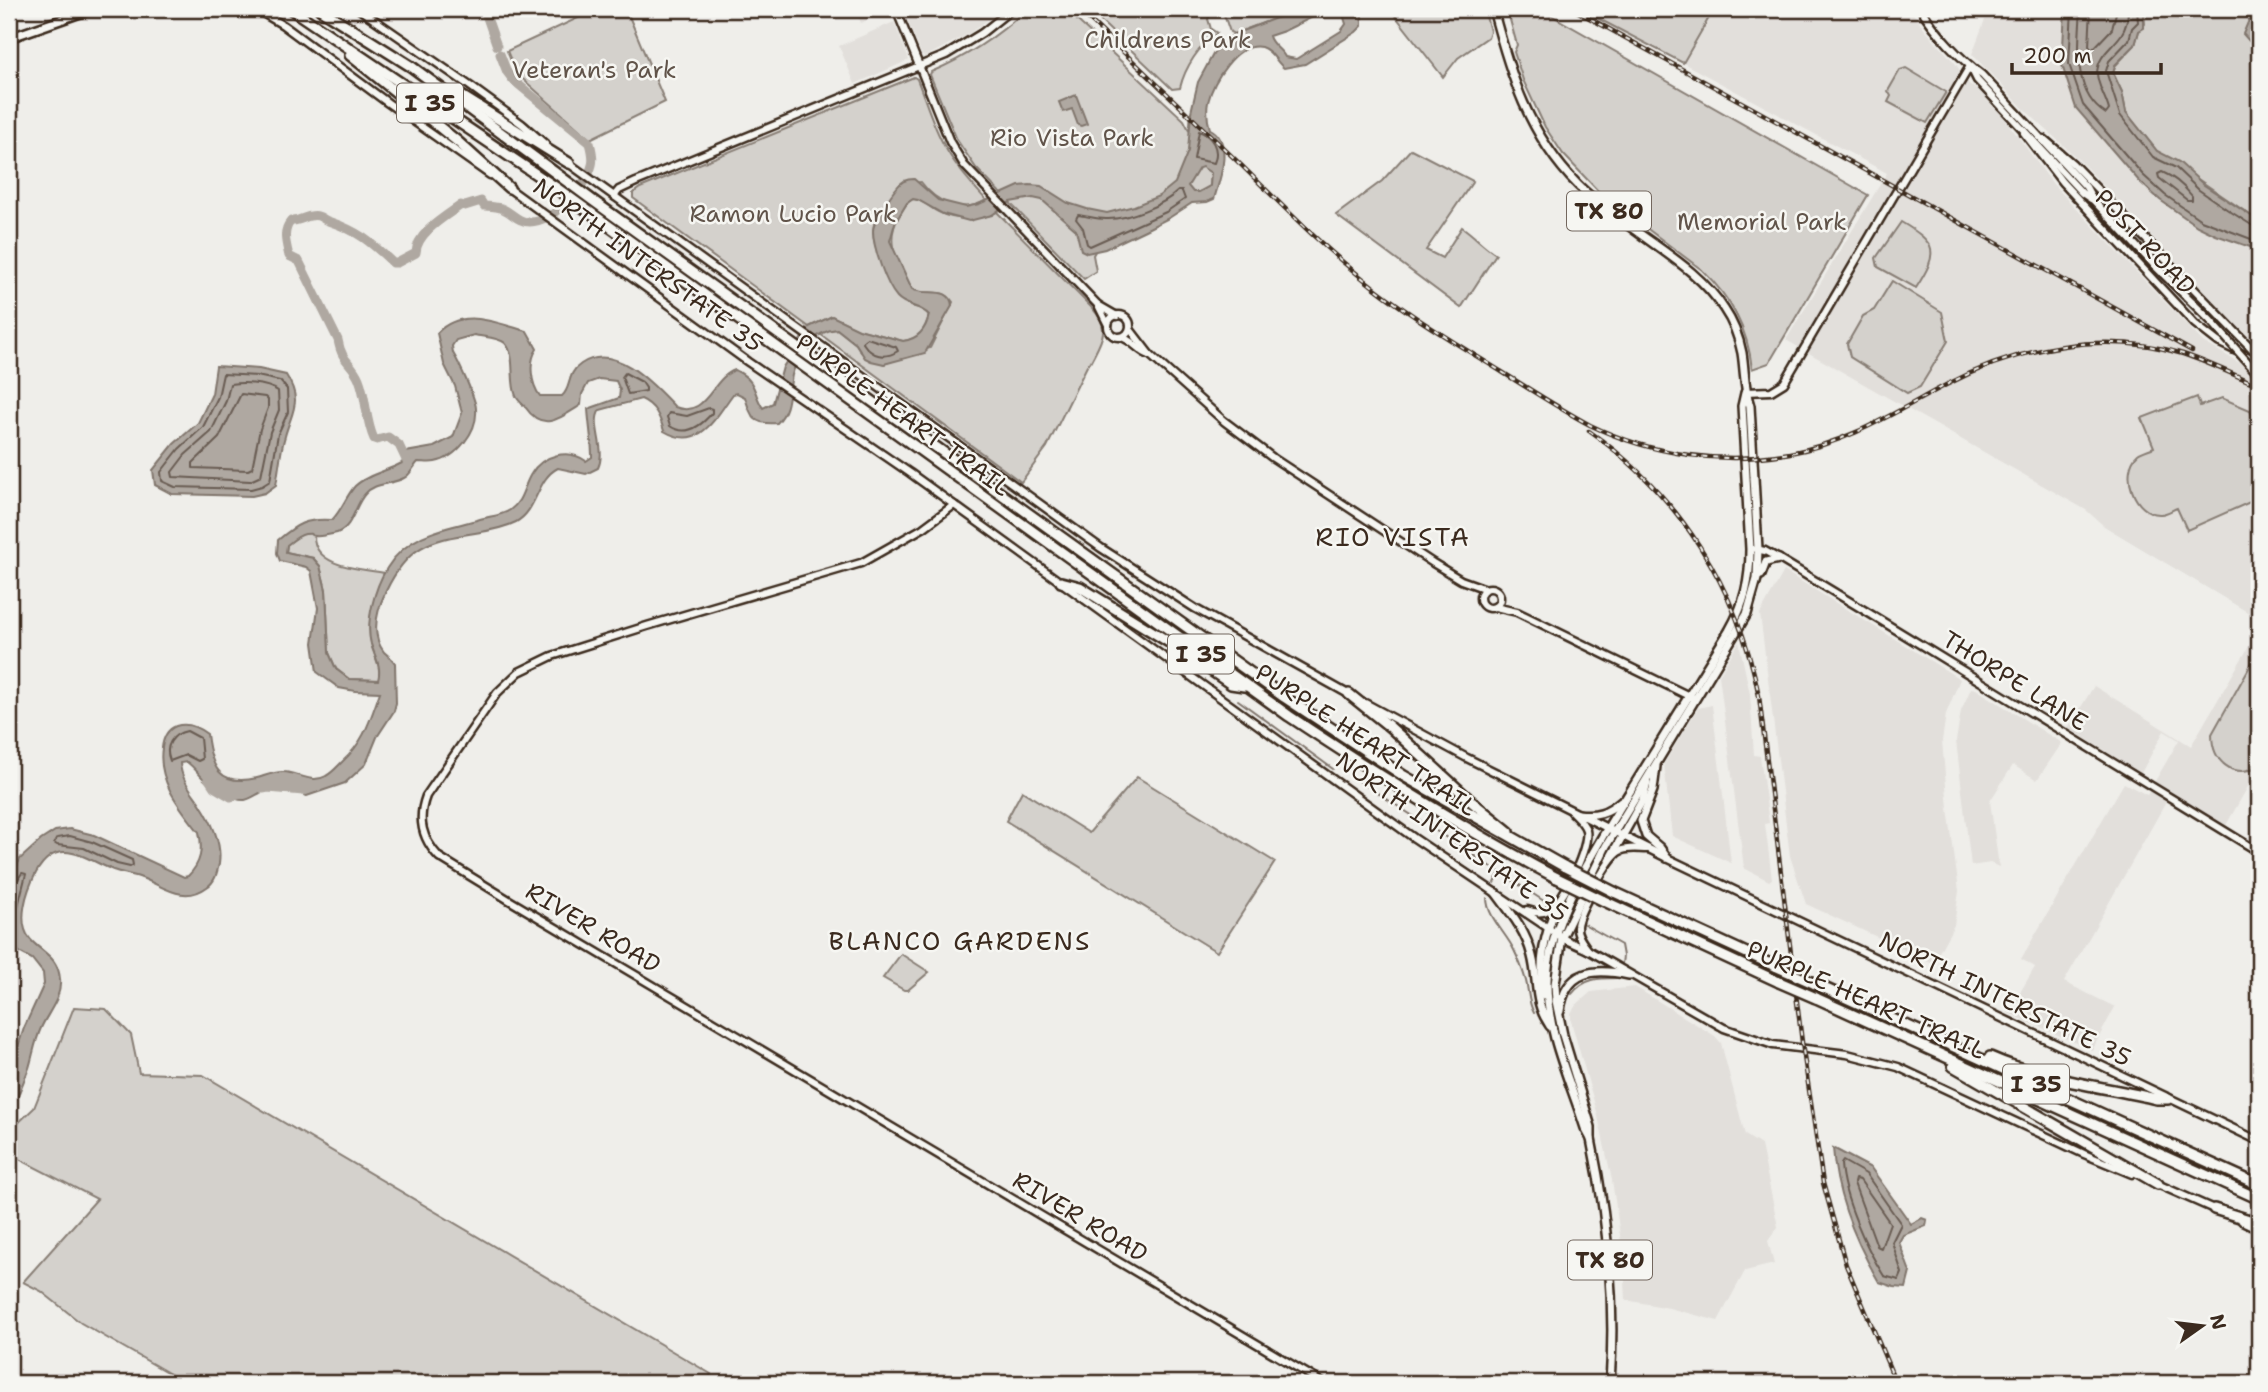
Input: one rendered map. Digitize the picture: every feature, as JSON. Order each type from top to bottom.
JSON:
[{"type":"highway","name":"PURPLE HEART TRAIL","points":[[290,9],[555,187],[1247,687],[1402,790],[1502,848],[1602,900],[2259,1199]]},
{"type":"highway","name":"PURPLE HEART TRAIL","points":[[320,9],[418,71],[592,200],[1311,715],[1424,788],[1614,892],[2259,1185]]},
{"type":"highway","points":[[306,19],[458,142],[512,191]]},
{"type":"highway","points":[[418,71],[570,163]]},
{"type":"highway","points":[[1061,582],[1080,587],[1231,684],[1247,687]]},
{"type":"highway","points":[[1349,694],[1390,727],[1472,802],[1530,848]]},
{"type":"highway","points":[[1898,1021],[2032,1072],[2157,1099],[2168,1099]]},
{"type":"highway","points":[[1925,1049],[2158,1184]]},
{"type":"highway","points":[[2214,1209],[2259,1223]]},
{"type":"main road","points":[[9,38],[92,9]]},
{"type":"main road","name":"NORTH INTERSTATE 35","points":[[256,9],[283,25],[387,103],[748,362],[954,505],[1436,853],[1559,934],[1735,1033],[1773,1045],[1847,1054],[1898,1067],[2084,1154],[2259,1229]]},
{"type":"main road","name":"NORTH INTERSTATE 35","points":[[359,9],[369,11],[512,116],[603,189],[1124,564],[1230,629],[1349,694],[1667,858],[2259,1141]]},
{"type":"main road","points":[[896,9],[956,154],[988,192],[1098,305],[1112,334],[1131,341],[1150,355]]},
{"type":"main road","points":[[614,197],[619,190],[946,55],[1012,9]]},
{"type":"main road","name":"TX 80","points":[[1493,9],[1515,86],[1536,132],[1584,191],[1696,276],[1713,293],[1725,310],[1742,353],[1745,392],[1742,406],[1755,592],[1741,627],[1675,719],[1627,797],[1615,831]]},
{"type":"main road","points":[[1921,9],[1970,66],[1982,75],[2024,126],[2086,187],[2093,200],[2211,321],[2259,375]]},
{"type":"main road","points":[[1745,392],[1771,391],[1784,383],[1900,190],[1900,185],[1970,66]]},
{"type":"main road","name":"POST ROAD","points":[[2024,126],[2073,164],[2259,356]]},
{"type":"main road","name":"POST ROAD","points":[[2024,126],[2031,145],[2062,182],[2190,318],[2218,342],[2259,362]]},
{"type":"main road","points":[[2171,298],[2181,298],[2188,290],[2186,282]]},
{"type":"main road","points":[[2190,318],[2206,302]]},
{"type":"main road","points":[[1098,305],[1127,319],[1130,328],[1150,355],[1224,421],[1273,458],[1461,580],[1485,607],[1517,612],[1692,698]]},
{"type":"main road","points":[[1109,326],[1111,319],[1118,316]]},
{"type":"main road","points":[[1121,337],[1127,334],[1130,328]]},
{"type":"main road","name":"RIVER ROAD","points":[[954,505],[923,528],[861,563],[647,626],[526,667],[497,693],[426,796],[421,816],[424,837],[439,857],[499,894],[1322,1383]]},
{"type":"main road","name":"TX 80","points":[[1610,1383],[1612,1317],[1606,1222],[1591,1127],[1559,1019],[1555,984],[1560,919],[1657,763],[1741,609],[1748,587],[1754,549]]},
{"type":"main road","name":"THORPE LANE","points":[[1754,549],[1779,559],[2259,852]]},
{"type":"main road","points":[[1755,592],[1764,565],[1770,560],[1779,559]]},
{"type":"main road","points":[[1461,580],[1486,589],[1494,589],[1517,612]]},
{"type":"main road","points":[[1480,600],[1481,593],[1486,589]]},
{"type":"main road","points":[[1495,607],[1499,596]]},
{"type":"main road","points":[[1648,778],[1675,719]]},
{"type":"main road","points":[[1657,763],[1653,790],[1641,821],[1646,836],[1667,858]]},
{"type":"main road","points":[[1575,812],[1591,816],[1604,813],[1627,797]]},
{"type":"main road","points":[[1575,812],[1586,830],[1584,852],[1548,927],[1543,946],[1541,974],[1543,994],[1573,1074],[1579,1082]]},
{"type":"main road","points":[[1588,950],[1580,939],[1577,925],[1609,860],[1615,831]]},
{"type":"main road","points":[[1609,860],[1624,849],[1649,849]]},
{"type":"main road","points":[[1496,893],[1527,939],[1534,964],[1538,1004],[1552,1028]]},
{"type":"main road","points":[[1519,908],[1542,913],[1558,904]]},
{"type":"main road","name":"TX 80","points":[[1559,934],[1547,976],[1552,1028],[1591,1139]]},
{"type":"main road","points":[[1559,1019],[1565,993],[1575,980],[1604,970],[1629,975]]},
{"type":"shaded area","points":[[855,9],[887,9],[888,11],[861,23]]},
{"type":"shaded area","points":[[913,9],[1003,9],[968,34],[925,57],[922,56],[904,12]]},
{"type":"shaded area","points":[[1714,9],[1910,9],[1969,84],[2005,119],[2053,184],[2203,342],[2259,374],[2259,619],[2104,526],[2086,510],[1786,340],[1887,173],[1683,63]]},
{"type":"shaded area","points":[[1989,9],[2259,9],[2259,348],[2078,159],[2025,110],[1972,54]]},
{"type":"shaded area","points":[[894,22],[909,60],[855,84],[839,46]]},
{"type":"shaded area","points":[[1784,571],[1960,679],[1946,714],[1942,741],[1959,891],[1954,925],[1933,963],[1806,904],[1790,856],[1760,614]]},
{"type":"shaded area","points":[[2259,629],[2259,777],[2254,785],[2250,783],[2225,827],[2170,795],[2064,982],[2115,1007],[2092,1050],[2008,1013],[2035,967],[2021,959],[2124,783],[2147,795],[2179,740],[2164,731],[2141,773],[2068,728],[2094,686],[2191,746]]},
{"type":"shaded area","points":[[1739,642],[1750,694],[1754,755],[1760,756],[1769,823],[1765,824],[1772,879],[1769,881],[1744,868],[1719,675]]},
{"type":"shaded area","points":[[1971,688],[2062,743],[2037,780],[2013,765],[1990,801],[1999,867],[1990,863],[1971,866],[1956,741],[1961,711]]},
{"type":"shaded area","points":[[1712,705],[1731,863],[1672,836],[1664,764],[1698,708]]},
{"type":"shaded area","points":[[1635,987],[1715,1036],[1721,1043],[1745,1135],[1761,1145],[1778,1227],[1768,1241],[1774,1264],[1745,1271],[1718,1321],[1626,1300],[1624,1263],[1612,1180],[1571,1013],[1591,992]]},
{"type":"green space","name":"Veteran's Park","points":[[597,9],[626,9],[665,102],[590,139],[516,73],[507,51]]},
{"type":"green space","name":"Rio Vista Park","points":[[1027,9],[1065,9],[1184,120],[1211,173],[1210,186],[1205,190],[1113,220],[1093,255],[1096,271],[1084,279],[976,168],[957,140],[930,75],[982,45]]},
{"type":"green space","name":"Childrens Park","points":[[1088,9],[1211,9],[1208,19],[1211,29],[1217,33],[1204,44],[1194,58],[1185,72],[1180,88],[1172,89]]},
{"type":"green space","points":[[1222,9],[1300,9],[1234,34],[1230,32]]},
{"type":"green space","points":[[1390,9],[1484,9],[1490,31],[1488,37],[1458,58],[1443,77]]},
{"type":"green space","name":"Memorial Park","points":[[1507,9],[1540,9],[1868,195],[1769,363],[1752,369],[1747,341],[1730,303],[1702,270],[1600,193],[1563,154],[1545,127],[1523,80],[1514,52],[1517,45]]},
{"type":"green space","points":[[1580,9],[1714,9],[1683,63]]},
{"type":"green space","points":[[2144,9],[2245,9],[2249,16],[2259,50],[2259,221],[2157,151],[2126,112],[2122,92],[2113,73],[2115,66],[2135,45],[2139,31],[2145,24]]},
{"type":"green space","points":[[1906,68],[1946,92],[1927,123],[1888,102],[1891,96],[1888,91],[1900,70]]},
{"type":"green space","name":"Ramon Lucio Park","points":[[914,77],[945,147],[986,200],[960,206],[943,201],[927,190],[921,182],[900,184],[877,216],[873,231],[874,242],[884,266],[911,306],[923,309],[929,315],[923,329],[914,338],[903,341],[858,329],[832,316],[809,327],[633,198],[633,193],[640,188]]},
{"type":"green space","points":[[1411,149],[1473,181],[1426,250],[1442,258],[1462,227],[1496,254],[1461,308],[1336,215],[1382,181]]},
{"type":"green space","points":[[913,199],[944,215],[959,218],[983,217],[997,212],[1092,308],[1102,322],[1103,335],[1098,348],[1047,447],[1021,482],[820,334],[826,330],[837,329],[856,344],[861,352],[884,364],[930,348],[953,302],[944,294],[912,289],[898,262],[892,236],[894,226],[903,209]]},
{"type":"green space","points":[[1901,222],[1922,237],[1931,250],[1929,266],[1916,288],[1878,267],[1876,258]]},
{"type":"green space","points":[[1892,281],[1942,312],[1948,341],[1920,387],[1907,393],[1850,357],[1847,344],[1863,316],[1874,310]]},
{"type":"green space","points":[[2197,397],[2200,406],[2222,398],[2250,410],[2259,433],[2259,498],[2187,530],[2177,508],[2161,514],[2151,513],[2143,508],[2132,491],[2130,471],[2138,454],[2154,447],[2142,418]]},
{"type":"green space","points":[[309,533],[314,536],[316,547],[322,555],[331,561],[385,573],[375,598],[370,625],[379,680],[349,679],[336,669],[329,653],[326,590],[320,566],[313,558],[286,552],[287,544],[302,534]]},
{"type":"green space","points":[[2259,650],[2259,766],[2240,771],[2232,769],[2220,760],[2212,734]]},
{"type":"green space","points":[[1137,777],[1275,862],[1217,952],[1006,821],[1022,791],[1089,833]]},
{"type":"green space","points":[[901,954],[929,972],[908,990],[883,978]]},
{"type":"green space","points":[[74,1007],[106,1009],[131,1035],[139,1073],[203,1075],[711,1374],[706,1383],[186,1383],[81,1323],[41,1291],[23,1282],[97,1199],[13,1156],[14,1127],[34,1108]]},
{"type":"water","points":[[1300,9],[1362,9],[1362,26],[1356,32],[1305,64],[1284,68],[1261,47],[1252,47],[1235,57],[1220,74],[1207,106],[1210,129],[1222,142],[1223,151],[1222,172],[1214,199],[1192,203],[1169,218],[1105,249],[1087,253],[1081,250],[1076,230],[1042,200],[1033,198],[1010,202],[992,215],[969,221],[943,214],[918,200],[913,199],[907,203],[895,223],[890,241],[912,289],[947,296],[952,306],[925,353],[884,364],[865,358],[856,344],[837,329],[821,334],[808,344],[798,359],[792,375],[787,406],[777,423],[763,423],[755,419],[745,397],[737,393],[733,394],[713,422],[697,435],[687,437],[664,431],[656,412],[641,399],[600,410],[597,416],[601,453],[598,468],[586,474],[558,468],[545,479],[529,510],[516,522],[432,543],[411,555],[402,564],[386,591],[376,622],[380,645],[395,663],[394,711],[377,737],[366,764],[345,783],[307,796],[289,789],[273,788],[240,800],[214,787],[187,762],[180,763],[185,780],[209,819],[218,841],[218,867],[214,880],[207,887],[189,894],[173,892],[72,853],[62,852],[44,861],[29,888],[24,906],[24,924],[30,939],[56,965],[60,986],[57,999],[39,1033],[17,1098],[9,1106],[9,1074],[24,1028],[44,984],[43,973],[32,959],[19,952],[9,932],[9,885],[20,859],[55,831],[70,829],[94,835],[184,877],[188,876],[200,856],[199,832],[171,793],[161,760],[164,738],[167,732],[176,726],[193,726],[207,734],[211,756],[219,772],[234,780],[281,772],[310,779],[321,778],[328,775],[350,754],[361,738],[380,692],[339,688],[317,672],[313,643],[318,608],[311,571],[306,567],[280,561],[277,553],[278,540],[302,523],[332,520],[355,486],[402,463],[406,452],[434,447],[453,437],[462,413],[455,386],[444,364],[437,333],[458,320],[469,319],[492,321],[527,331],[537,349],[532,360],[532,373],[540,396],[562,396],[576,368],[594,358],[607,358],[633,369],[675,407],[686,409],[702,403],[727,374],[735,370],[752,383],[763,408],[773,403],[783,367],[809,327],[832,316],[859,329],[903,341],[917,336],[924,329],[929,315],[897,297],[881,266],[875,246],[873,231],[880,212],[904,181],[914,179],[938,200],[966,207],[1019,186],[1030,185],[1041,186],[1068,203],[1107,213],[1159,196],[1175,183],[1188,151],[1191,112],[1198,82],[1216,49],[1234,34]],"holes":[[[1327,10],[1342,11],[1346,24],[1341,31],[1296,59],[1285,57],[1270,39],[1269,36]],[[1199,168],[1211,173],[1210,186],[1193,192],[1188,186]],[[474,335],[495,338],[505,343],[511,355],[516,396],[532,416],[539,420],[560,418],[581,405],[582,394],[588,383],[599,379],[616,381],[620,390],[619,398],[588,409],[592,457],[586,461],[564,454],[548,458],[536,467],[518,502],[510,510],[430,533],[406,546],[396,556],[379,585],[370,615],[369,635],[379,666],[378,680],[349,679],[336,669],[329,653],[326,590],[320,566],[313,558],[286,552],[287,545],[303,535],[323,536],[343,530],[369,490],[406,477],[418,462],[433,462],[451,455],[464,442],[474,426],[476,409],[453,353],[452,346],[456,340]]]},
{"type":"water","points":[[2065,9],[2144,9],[2144,28],[2139,31],[2135,45],[2115,65],[2113,73],[2122,92],[2126,112],[2157,151],[2179,162],[2204,185],[2259,221],[2259,250],[2197,226],[2160,200],[2139,181],[2076,108],[2062,65]]},
{"type":"water","points":[[2245,9],[2259,9],[2259,50],[2243,34],[2249,20]]},
{"type":"water","points":[[1076,95],[1087,124],[1081,126],[1078,125],[1072,109],[1063,112],[1059,102]]},
{"type":"water","points":[[216,366],[259,369],[286,375],[291,384],[295,406],[283,442],[276,485],[265,493],[252,496],[172,494],[155,485],[153,470],[174,444],[198,423],[212,394]]},
{"type":"water","points":[[1833,1148],[1871,1168],[1911,1224],[1922,1218],[1927,1220],[1926,1226],[1903,1235],[1899,1242],[1910,1272],[1906,1288],[1879,1282],[1870,1266],[1843,1201]]},
{"type":"waterway","points":[[484,9],[497,46]]},
{"type":"waterway","points":[[408,464],[399,445],[388,437],[374,439],[359,379],[342,353],[299,261],[289,256],[286,229],[291,221],[318,216],[356,233],[393,263],[397,263],[416,253],[417,246],[426,232],[461,205],[481,201],[484,206],[501,208],[530,222],[558,210],[576,192],[589,173],[593,160],[590,143],[513,80],[500,54]]},
{"type":"waterway","points":[[1238,700],[1333,769]]},
{"type":"waterway","points":[[208,778],[214,787],[231,797],[242,794]]},
{"type":"waterway","points":[[1359,781],[1547,903]]},
{"type":"waterway","points":[[263,789],[304,791]]},
{"type":"waterway","points":[[1494,883],[1499,874]]},
{"type":"waterway","points":[[1487,898],[1490,912],[1511,944],[1519,962],[1534,1013]]},
{"type":"waterway","points":[[1584,924],[1621,945],[1622,964]]},
{"type":"waterway","points":[[1572,994],[1587,982],[1619,976]]},
{"type":"railway","points":[[1078,9],[1312,235],[1378,290],[1430,327],[1568,412],[1590,425],[1638,444],[1688,455],[1713,457],[1739,458],[1790,453],[1852,434],[1946,385],[2002,361],[2032,352],[2092,343],[2123,343],[2183,354],[2253,383]]},
{"type":"railway","points":[[1573,9],[2192,351]]},
{"type":"railway","points":[[1589,431],[1651,484],[1677,514],[1720,581],[1749,656],[1759,696],[1803,1050],[1823,1183],[1846,1265],[1896,1383]]},
{"type":"district","name":"RIO VISTA","points":[[1393,537]]},
{"type":"district","name":"BLANCO GARDENS","points":[[960,941]]}]
